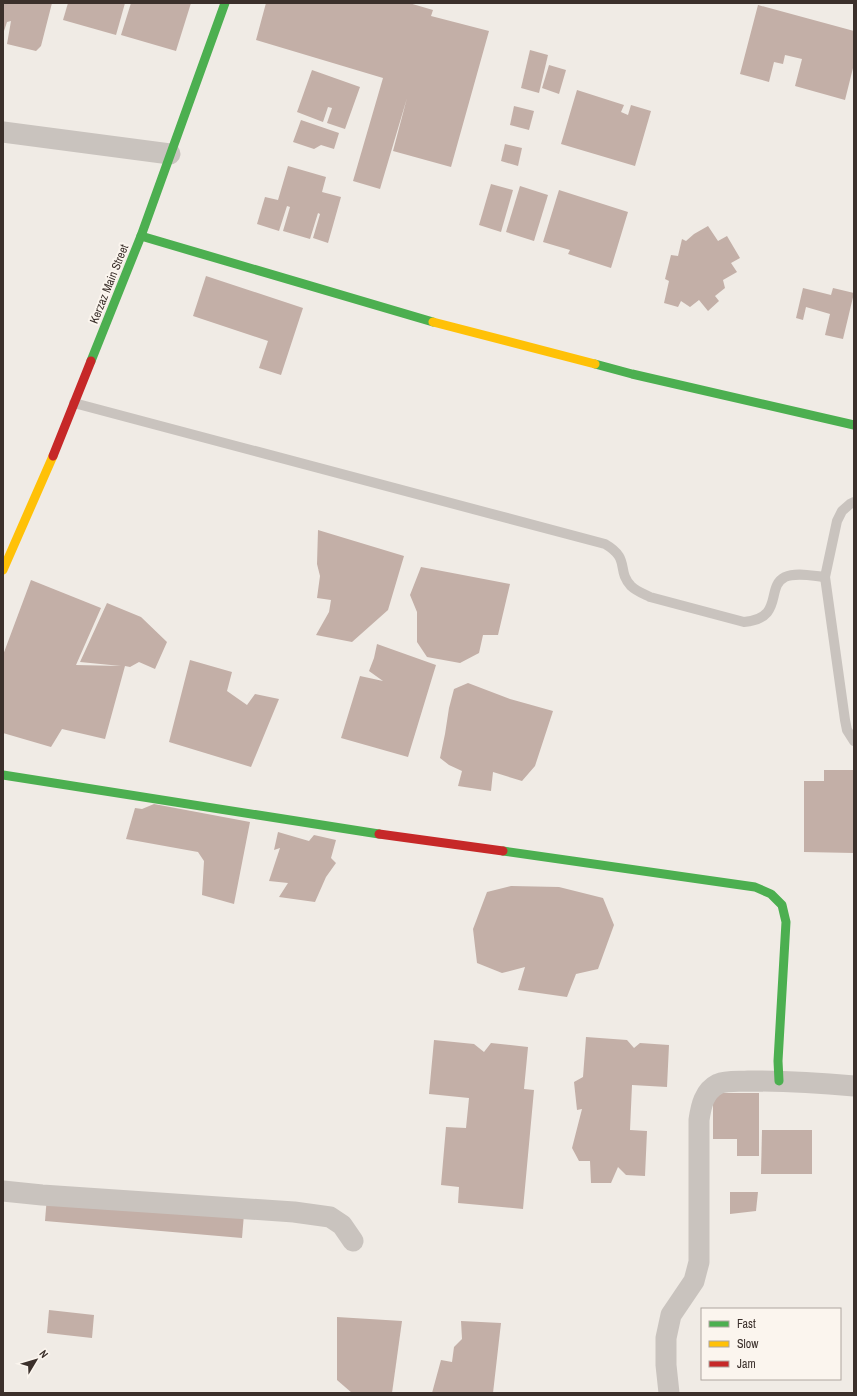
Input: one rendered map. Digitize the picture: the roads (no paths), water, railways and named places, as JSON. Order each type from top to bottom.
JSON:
[{"type":"street","name":"Kerzaz Main Street","points":[[3,570],[42,482],[141,236],[225,3]]},
{"type":"street","points":[[3,132],[170,154]]},
{"type":"street","points":[[141,236],[404,314],[632,374],[854,425]]},
{"type":"street","points":[[3,775],[358,831],[755,887],[771,894],[782,905],[786,922],[778,1061],[779,1081]]},
{"type":"street","points":[[669,1393],[666,1365],[666,1338],[671,1315],[694,1281],[699,1262],[699,1120],[702,1105],[707,1092],[719,1084],[730,1082],[779,1081],[854,1086]]},
{"type":"street","points":[[3,1191],[294,1212],[330,1217],[342,1225],[353,1241]]},
{"type":"lane","points":[[74,403],[605,544],[615,550],[621,557],[625,579],[632,588],[650,597],[744,622],[763,618],[769,610],[777,586],[783,578],[793,575],[825,577]]},
{"type":"lane","points":[[854,502],[842,511],[837,521],[825,577],[845,720],[847,730],[854,742]]}]
